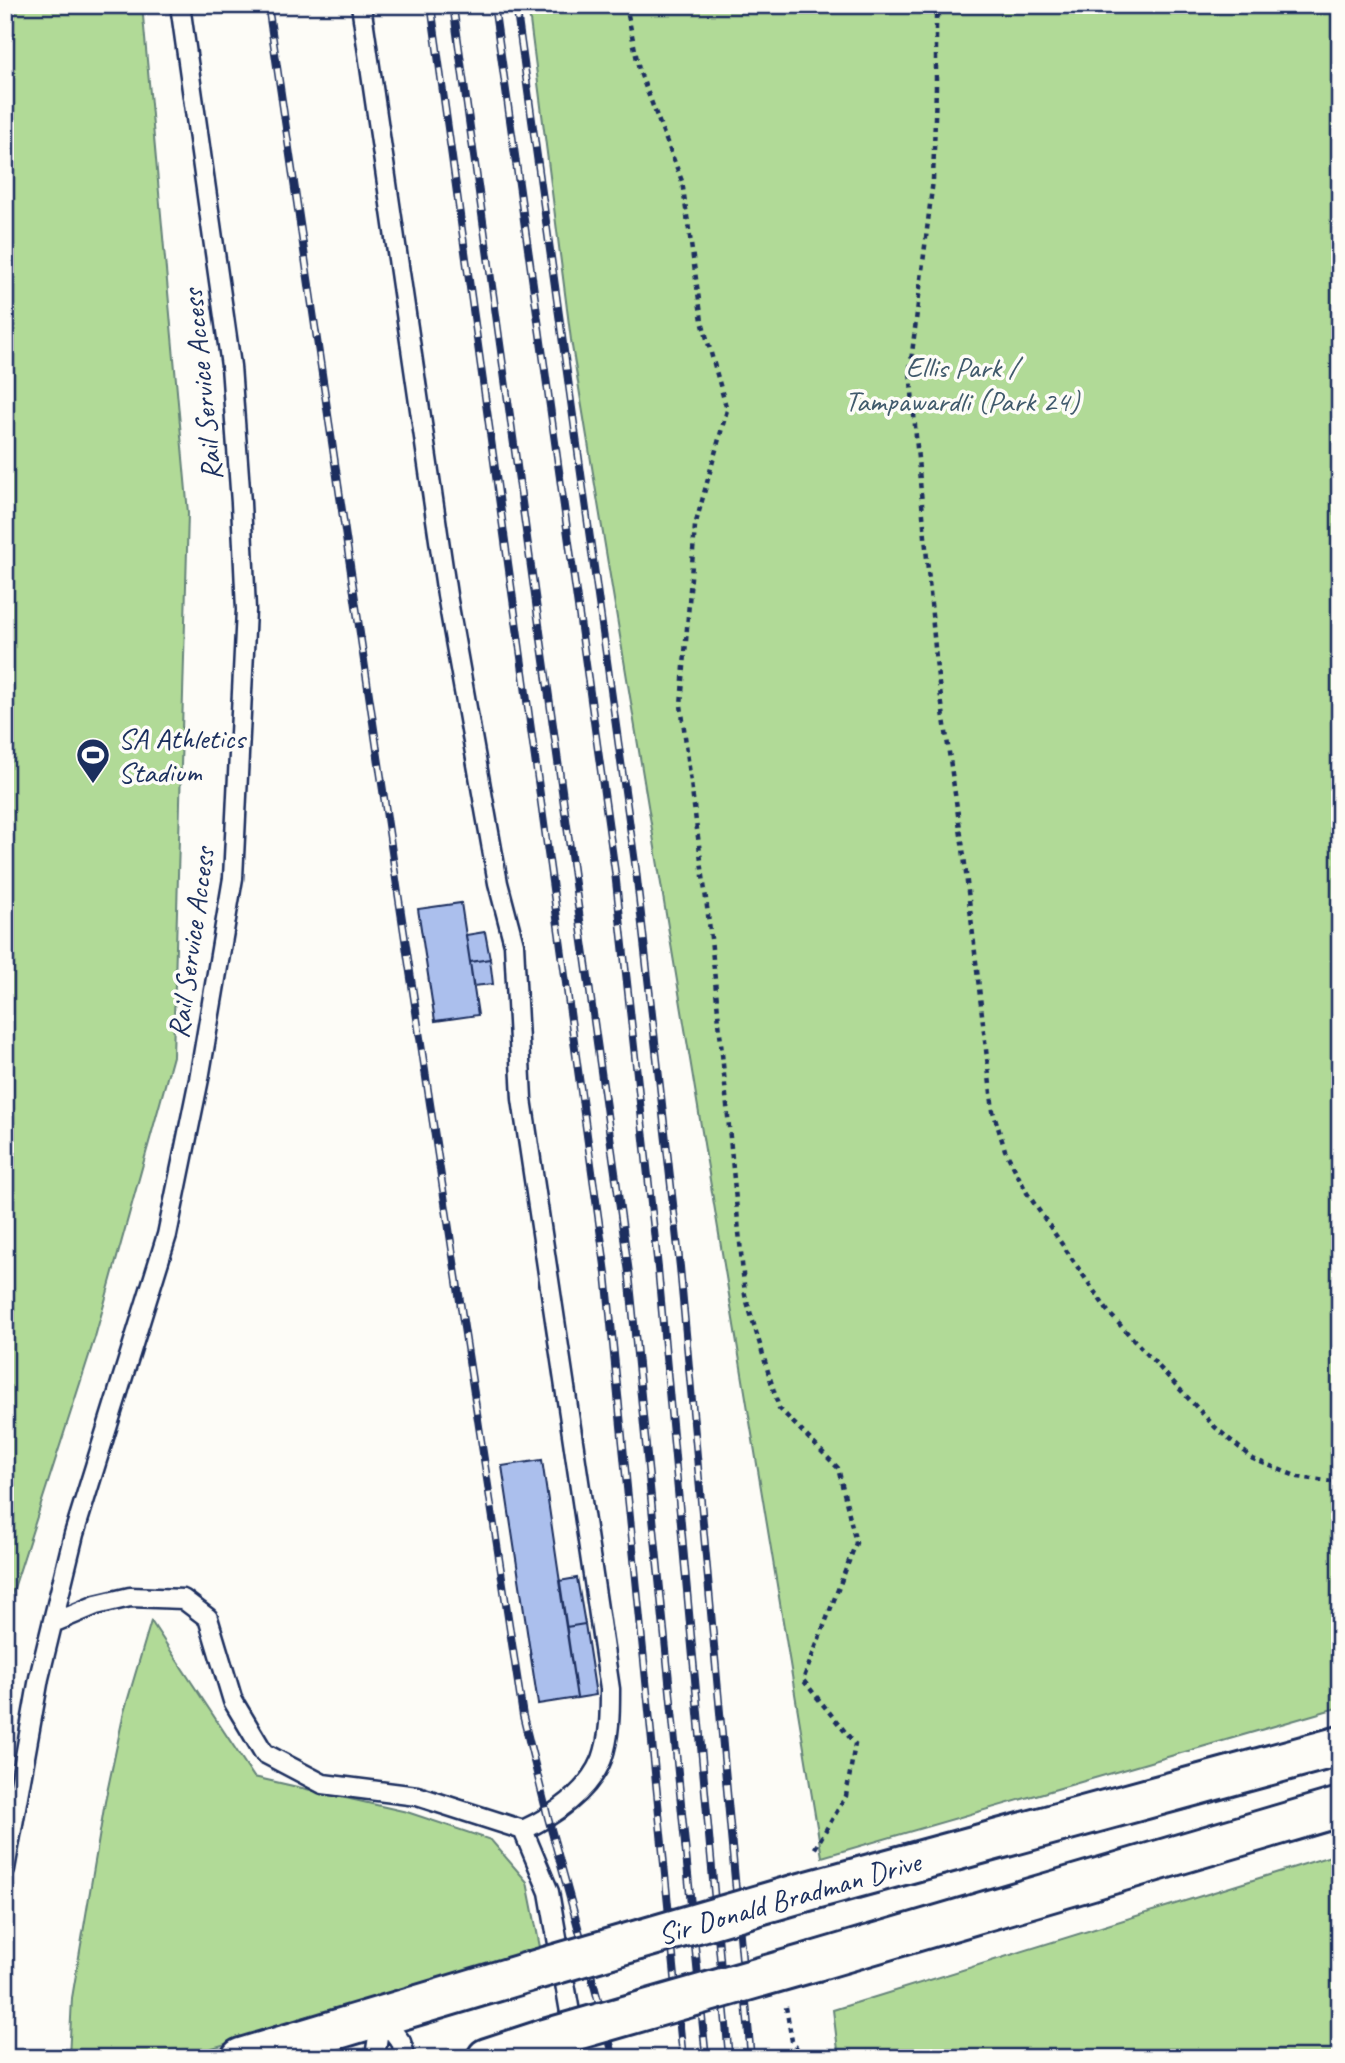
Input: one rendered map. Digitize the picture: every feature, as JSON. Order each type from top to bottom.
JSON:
[{"type":"main road","name":"Sir Donald Bradman Drive","points":[[241,2058],[797,1894],[1340,1746]]},
{"type":"main road","points":[[487,2058],[1340,1807]]},
{"type":"lane","name":"Rail Service Access","points":[[5,1869],[39,1678],[74,1534],[167,1235],[199,1079],[233,878],[246,610],[241,503],[231,366],[180,5]]},
{"type":"lane","points":[[53,1623],[96,1605],[130,1598],[183,1599],[208,1618],[233,1701],[264,1753],[323,1784],[417,1796],[523,1830],[548,1818],[573,1798],[593,1776],[606,1742],[610,1689],[522,1099],[514,944],[498,883],[447,595],[361,5]]},
{"type":"lane","points":[[523,1830],[549,1892],[578,2058]]},
{"type":"lane","points":[[378,2058],[376,2050],[381,2016]]},
{"type":"lane","points":[[381,2016],[401,2042],[406,2058]]},
{"type":"path","points":[[626,5],[639,70],[682,181],[702,321],[727,410],[695,526],[681,705],[711,938],[745,1295],[779,1408],[838,1468],[856,1543],[803,1680],[855,1744],[846,1796],[813,1852]]},
{"type":"path","points":[[936,5],[933,180],[910,370],[936,670],[964,856],[993,1111],[1005,1150],[1027,1193],[1109,1313],[1215,1427],[1253,1459],[1298,1477],[1340,1483]]},
{"type":"path","points":[[936,17],[950,5]]},
{"type":"path","points":[[785,2001],[792,2041],[803,2058]]},
{"type":"green space","name":"SA Athletics Stadium","points":[[5,5],[142,5],[188,513],[173,1056],[95,1337],[5,1616]]},
{"type":"green space","name":"Ellis Park / Tampawardli (Park 24)","points":[[528,5],[1340,5],[1340,1707],[822,1857],[571,340]]},
{"type":"green space","points":[[151,1621],[254,1777],[407,1812],[491,1840],[527,1882],[541,1952],[178,2058],[69,2058],[72,1998],[105,1802],[124,1712]]},
{"type":"green space","points":[[1340,1853],[1340,2058],[839,2058],[833,2010]]},
{"type":"building","points":[[461,903],[478,1015],[435,1021],[418,909]]},
{"type":"building","points":[[485,932],[490,959],[470,962],[466,935]]},
{"type":"building","points":[[490,959],[493,984],[473,986],[470,962]]},
{"type":"building","points":[[542,1460],[577,1698],[538,1704],[502,1466]]},
{"type":"building","points":[[577,1578],[585,1624],[566,1627],[559,1581]]},
{"type":"building","points":[[585,1624],[596,1695],[577,1698],[566,1627]]},
{"type":"railway","points":[[268,5],[398,893],[523,1716],[614,2058]]},
{"type":"railway","points":[[431,5],[606,1273],[683,2058]]},
{"type":"railway","points":[[453,5],[629,1273],[706,2058]]},
{"type":"railway","points":[[494,5],[615,872],[658,1268],[729,2058]]},
{"type":"railway","points":[[516,5],[636,870],[680,1267],[751,2058]]},
{"type":"place","name":"SA Athletics Stadium","points":[[93,785]]}]
